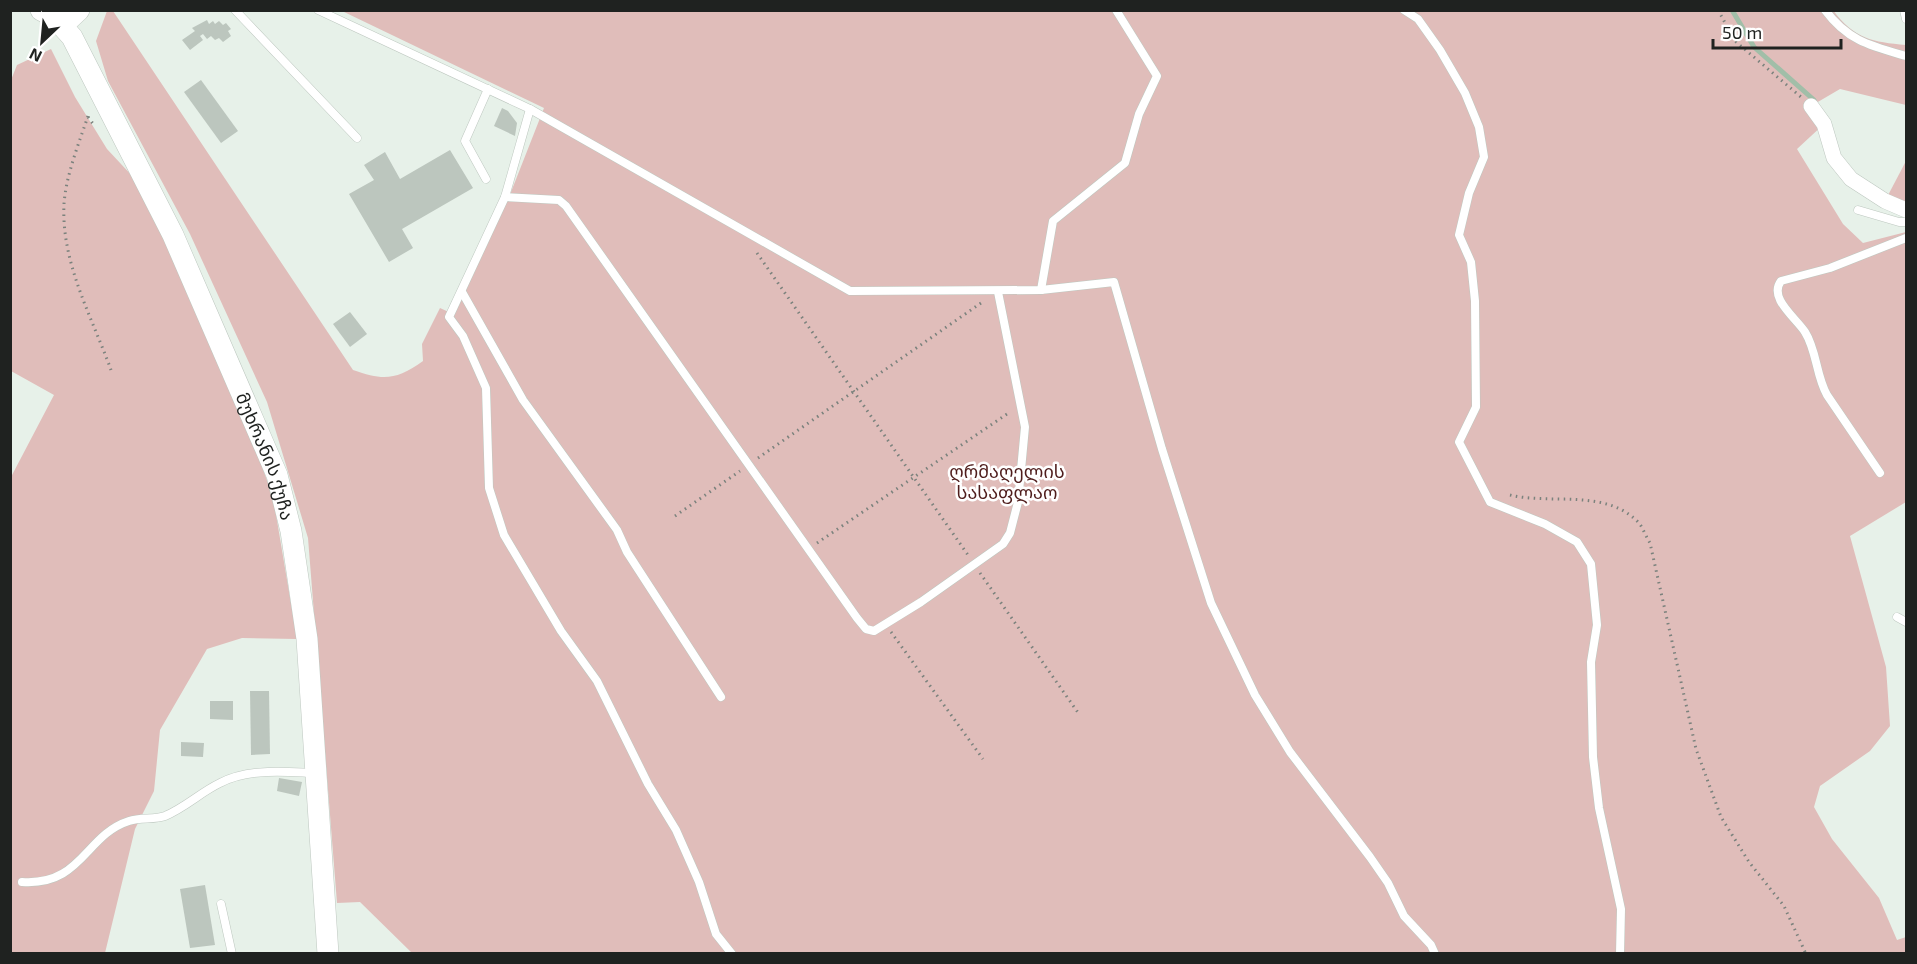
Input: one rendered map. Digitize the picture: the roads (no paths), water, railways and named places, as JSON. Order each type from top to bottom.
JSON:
[{"type":"street","name":"მუხრანის ქუჩა","points":[[40,10],[63,25],[72,37],[173,235],[277,475],[291,531],[307,639],[328,954]]},
{"type":"street","points":[[63,25],[79,10]]},
{"type":"street","points":[[1811,106],[1824,124],[1834,158],[1851,178],[1885,201],[1906,210]]},
{"type":"lane","points":[[235,10],[357,138]]},
{"type":"lane","points":[[318,10],[530,110],[850,291],[1041,291],[1114,282],[1162,449],[1211,603],[1255,695],[1290,752],[1370,857],[1388,883],[1404,916],[1431,945],[1435,954]]},
{"type":"lane","points":[[1041,291],[1053,221],[1125,163],[1139,114],[1157,76],[1116,10]]},
{"type":"lane","points":[[1404,10],[1418,19],[1465,93],[1479,127],[1484,157],[1469,193],[1459,235],[1471,261],[1475,301],[1476,407],[1459,442],[1490,502],[1545,524],[1577,542],[1591,564],[1597,625],[1592,663],[1593,757],[1599,807],[1621,909],[1620,954]]},
{"type":"lane","points":[[1825,10],[1836,25],[1856,40],[1906,56]]},
{"type":"lane","points":[[1904,10],[1906,19]]},
{"type":"lane","points":[[486,178],[465,141],[489,89]]},
{"type":"lane","points":[[530,110],[505,197],[449,317],[463,336],[486,388],[489,488],[504,535],[561,631],[597,681],[648,784],[676,830],[699,882],[716,934],[732,954]]},
{"type":"lane","points":[[505,197],[559,200],[566,207],[808,549],[866,629],[873,631],[886,625],[1003,544],[1010,533],[1018,502],[1025,427],[998,292]]},
{"type":"lane","points":[[1858,210],[1906,222]]},
{"type":"lane","points":[[1881,473],[1827,395],[1820,382],[1807,335],[1777,296],[1777,286],[1782,281],[1830,268],[1906,238]]},
{"type":"lane","points":[[462,292],[524,400],[617,530],[627,552],[721,697]]},
{"type":"lane","points":[[1897,617],[1906,622]]},
{"type":"lane","points":[[22,882],[54,879],[81,861],[108,833],[129,820],[163,817],[189,804],[221,782],[263,771],[316,773]]},
{"type":"lane","points":[[221,904],[232,954]]},
{"type":"waterway","points":[[1732,10],[1754,47],[1814,100]]},
{"type":"park label","name":"ღრმაღელის სასაფლაო","points":[[1007,481]]}]
